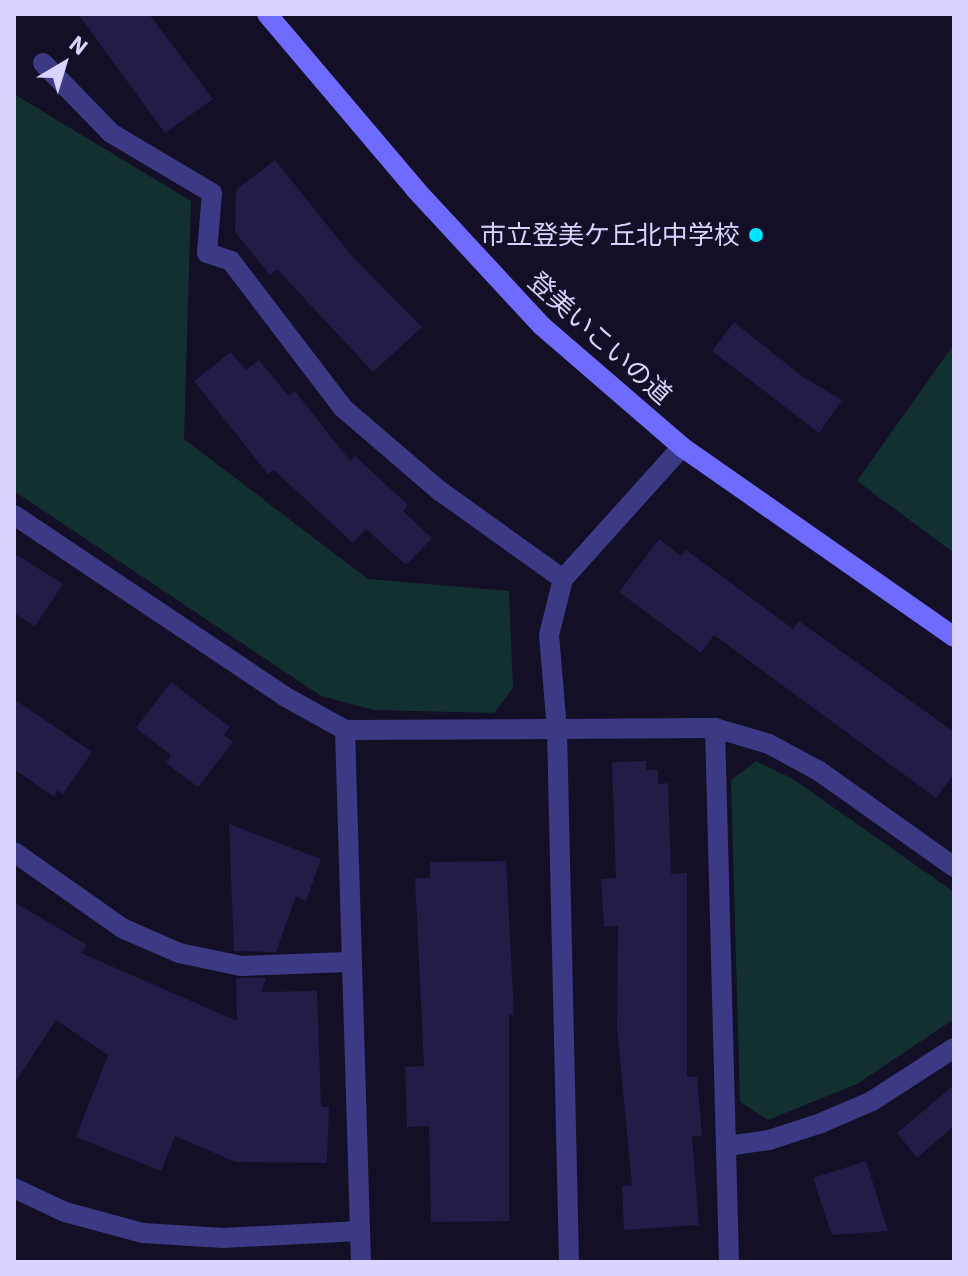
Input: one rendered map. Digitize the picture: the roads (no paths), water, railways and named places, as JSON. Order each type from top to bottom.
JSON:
[{"type":"street","name":"登美いこいの道","points":[[267,14],[416,190],[542,326],[682,447],[954,637]]},
{"type":"street","points":[[43,63],[111,133],[212,193],[207,253],[231,261],[343,408],[440,491],[563,579]]},
{"type":"street","points":[[569,1262],[557,730],[549,635],[563,579],[682,447]]},
{"type":"street","points":[[14,515],[284,696],[345,730],[715,728],[769,744],[819,771],[954,867]]},
{"type":"street","points":[[715,728],[729,1262]]},
{"type":"street","points":[[345,730],[348,962],[361,1262]]},
{"type":"street","points":[[14,852],[122,928],[179,953],[241,966],[348,962]]},
{"type":"street","points":[[727,1146],[769,1140],[821,1123],[872,1101],[954,1048]]},
{"type":"street","points":[[14,1188],[65,1212],[143,1233],[223,1238],[360,1231]]},
{"type":"place","name":"市立登美ケ丘北中学校","points":[[756,235]]}]
